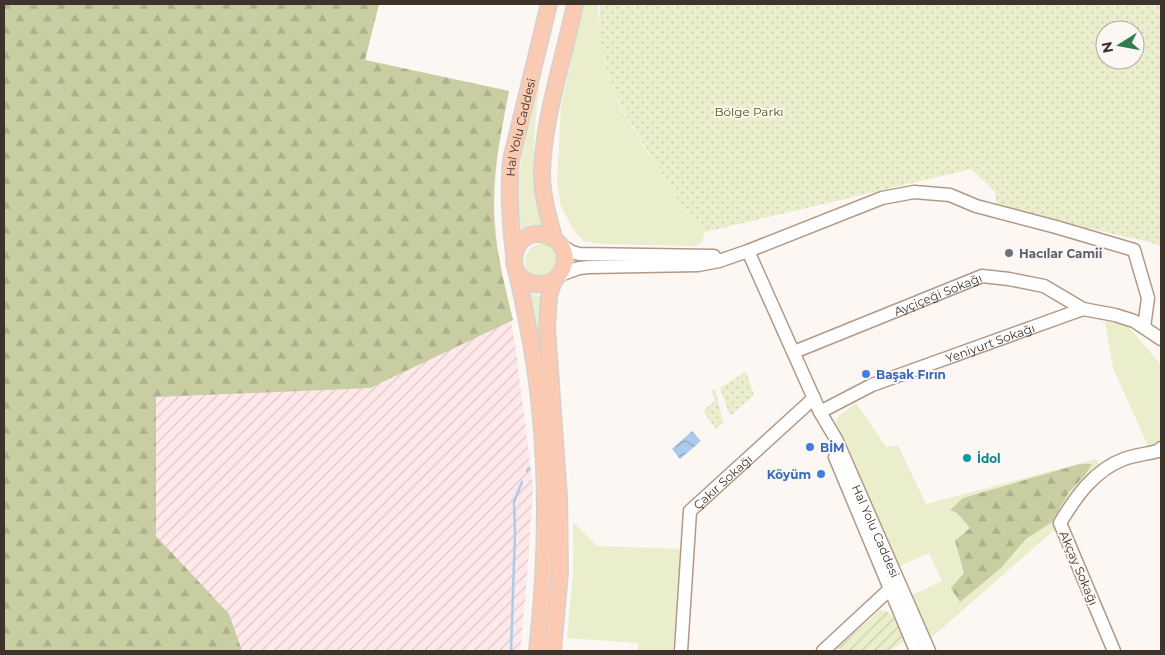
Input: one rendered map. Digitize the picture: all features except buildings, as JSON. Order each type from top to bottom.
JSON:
[{"type":"main road","name":"Hal Yolu Caddesi","points":[[514,254],[508,185],[511,160],[549,4]]},
{"type":"main road","points":[[553,651],[560,572],[560,497],[547,328],[549,296],[565,260],[557,242],[545,201],[542,176],[544,147],[554,92],[575,4]]},
{"type":"main road","points":[[537,651],[546,542],[544,472],[540,407],[534,360],[514,263],[514,254],[522,240],[530,235],[547,235],[557,242]]},
{"type":"main road","points":[[516,271],[529,283],[538,285],[546,284],[557,277]]},
{"type":"street","points":[[557,277],[579,268],[588,267],[698,265],[719,261],[882,198],[914,192],[950,196],[976,206],[1134,250],[1148,298],[1144,327]]},
{"type":"street","points":[[557,242],[578,254],[696,256],[748,251]]},
{"type":"street","name":"Hal Yolu Caddesi","points":[[748,251],[820,412],[829,443],[916,651]]},
{"type":"street","name":"Ayçiçeği Sokağı","points":[[794,352],[982,276],[1044,286],[1083,309]]},
{"type":"street","points":[[1083,309],[1134,321],[1161,339]]},
{"type":"street","name":"Yeniyurt Sokağı","points":[[820,412],[872,384],[1083,309]]},
{"type":"street","name":"Çakır Sokağı","points":[[681,651],[690,511],[814,398]]},
{"type":"street","name":"Hal Yolu Caddesi","points":[[820,412],[836,439],[929,651]]},
{"type":"street","name":"Akçay Sokağı","points":[[1114,651],[1060,523],[1076,498],[1097,475],[1122,460],[1158,451],[1161,448]]},
{"type":"street","points":[[823,651],[890,589]]},
{"type":"shaded area","points":[[4,4],[379,4],[365,60],[509,91],[497,154],[494,203],[497,245],[515,344],[533,487],[520,651],[4,651]]},
{"type":"green space","points":[[4,4],[379,4],[365,60],[509,91],[497,160],[494,188],[494,217],[500,262],[513,320],[370,388],[156,397],[156,536],[229,614],[242,651],[4,651]]},
{"type":"green space","points":[[584,4],[598,4],[598,29],[607,70],[622,111],[683,208],[705,232],[702,242],[695,246],[600,244],[583,241],[573,229],[561,206],[557,183],[561,106]]},
{"type":"green space","name":"Bölge Parkı","points":[[600,4],[1161,4],[1161,247],[1150,242],[1065,223],[996,204],[995,192],[971,169],[705,232],[683,208],[623,111],[607,70],[598,29]]},
{"type":"green space","points":[[540,82],[534,158],[536,184],[544,226],[533,227],[522,232],[518,194],[519,175],[529,118]]},
{"type":"green space","points":[[542,244],[554,249],[559,261],[554,273],[542,278],[530,273],[525,261],[530,249]]},
{"type":"green space","points":[[530,292],[539,296],[548,295],[547,425]]},
{"type":"green space","points":[[1105,321],[1128,326],[1161,365],[1161,442],[1149,448],[1113,368]]},
{"type":"green space","points":[[746,371],[754,395],[730,416],[720,388]]},
{"type":"green space","points":[[715,389],[723,422],[716,429],[703,411],[715,401],[712,390]]},
{"type":"green space","points":[[856,403],[886,447],[898,445],[926,504],[1096,459],[1101,467],[1058,529],[1052,532],[931,638],[912,595],[942,581],[929,553],[900,566],[836,422],[839,416]]},
{"type":"green space","points":[[1080,464],[1092,464],[1085,475],[1069,492],[1052,522],[1026,539],[1001,568],[960,602],[951,588],[964,573],[955,541],[970,528],[957,513],[950,510],[963,498]]},
{"type":"green space","points":[[573,522],[597,546],[682,549],[673,651],[638,651],[638,643],[567,638],[573,572]]},
{"type":"green space","points":[[880,610],[893,617],[904,642],[889,651],[841,651],[838,648]]},
{"type":"water","points":[[692,431],[701,441],[680,459],[672,449]]},
{"type":"waterway","points":[[511,651],[515,533],[514,502],[522,482]]},
{"type":"place","name":"Hacılar Camii","points":[[1009,253]]},
{"type":"place","name":"Başak Fırın","points":[[866,374]]},
{"type":"place","name":"BİM","points":[[810,447]]},
{"type":"place","name":"İdol","points":[[967,458]]},
{"type":"place","name":"Köyüm","points":[[821,474]]}]
